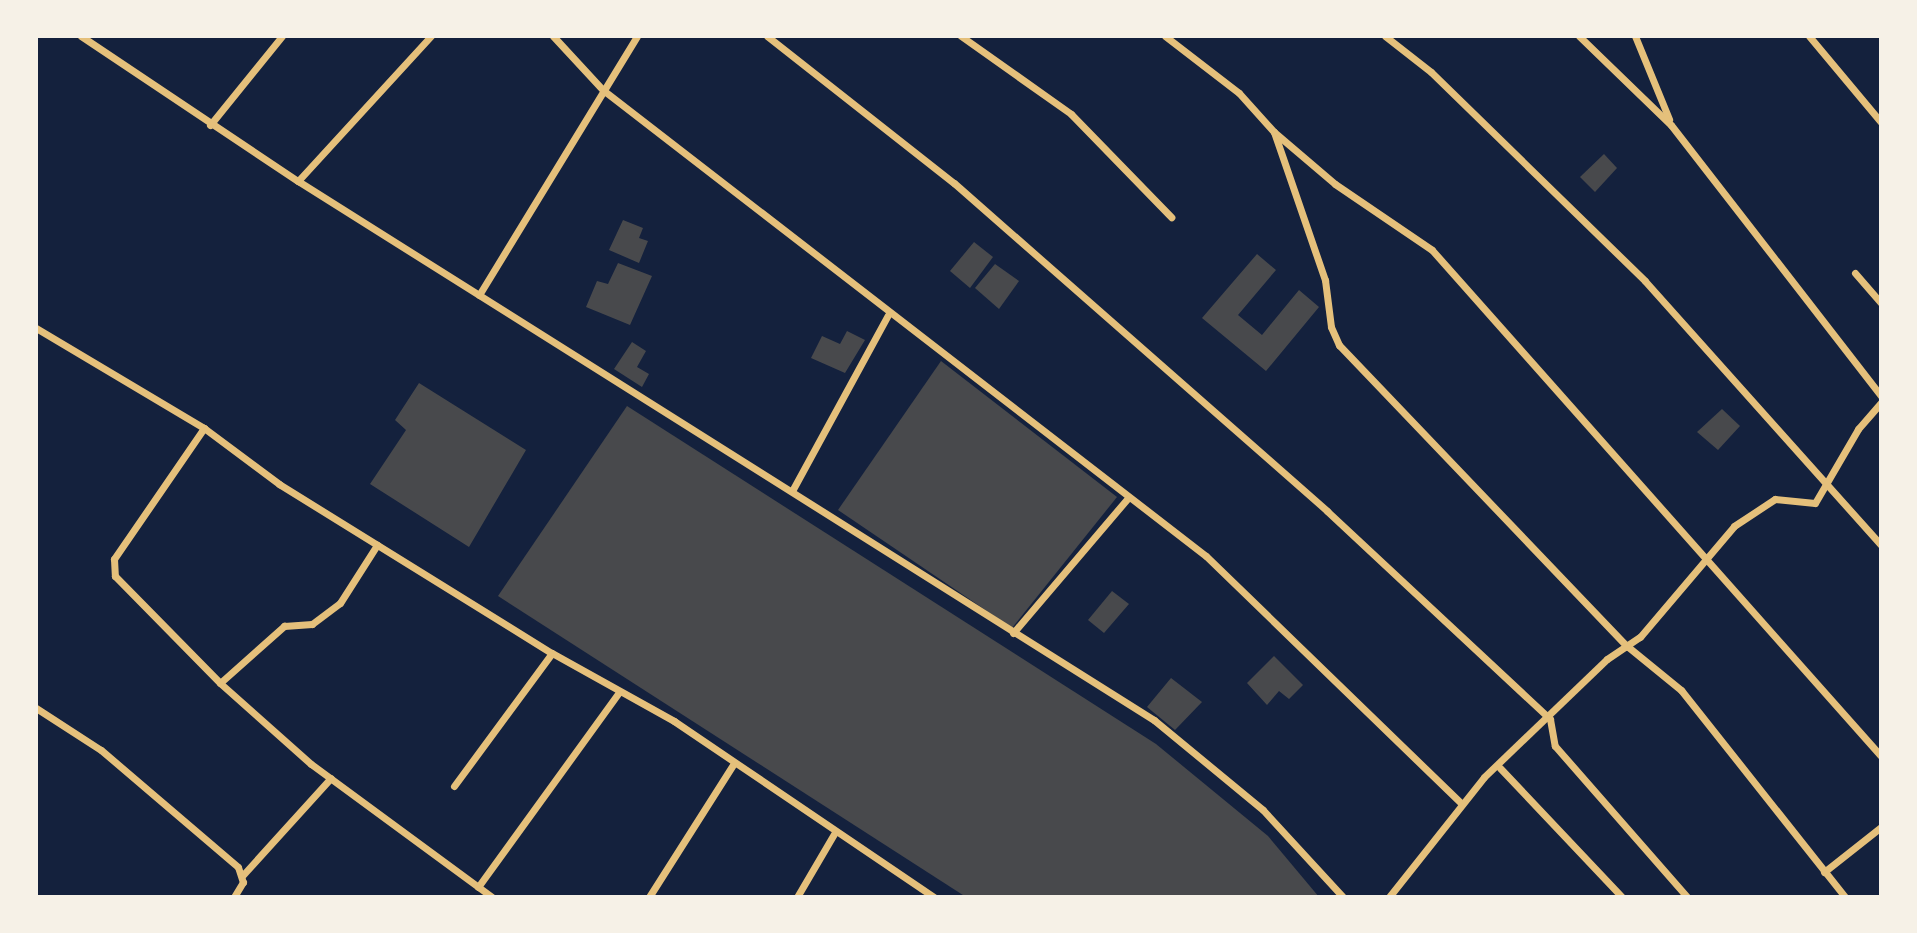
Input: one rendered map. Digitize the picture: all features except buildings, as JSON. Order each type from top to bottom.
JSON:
[{"type":"street","points":[[81,36],[210,125],[1154,720],[1263,810],[1343,897]]},
{"type":"street","points":[[93,42],[100,36]]},
{"type":"street","points":[[210,125],[282,36]]},
{"type":"street","points":[[298,181],[431,36]]},
{"type":"street","points":[[553,36],[603,90],[888,315],[1206,556],[1461,803]]},
{"type":"street","points":[[479,295],[637,36]]},
{"type":"street","points":[[767,36],[954,183],[1327,511],[1550,719],[1555,746],[1687,897]]},
{"type":"street","points":[[961,36],[1071,114],[1171,217]]},
{"type":"street","points":[[1165,36],[1239,93],[1274,132],[1335,184],[1432,250],[1708,556],[1881,756]]},
{"type":"street","points":[[1385,36],[1431,72],[1602,237],[1830,485],[1881,545]]},
{"type":"street","points":[[1579,36],[1671,125],[1881,396]]},
{"type":"street","points":[[1635,36],[1671,125]]},
{"type":"street","points":[[1809,36],[1881,122]]},
{"type":"street","points":[[1274,132],[1325,280],[1339,345],[1627,646],[1681,690],[1845,897]]},
{"type":"street","points":[[1855,273],[1881,303]]},
{"type":"street","points":[[792,491],[888,315]]},
{"type":"street","points":[[36,328],[204,428],[279,484],[552,653],[674,721],[834,834],[934,897]]},
{"type":"street","points":[[1389,897],[1461,803],[1550,719],[1581,683],[1640,637],[1734,526],[1775,499],[1815,503],[1830,485],[1858,429],[1881,403]]},
{"type":"street","points":[[204,428],[113,567],[115,576],[220,683],[331,778],[492,897]]},
{"type":"street","points":[[1013,633],[1128,498]]},
{"type":"street","points":[[220,683],[284,626],[312,624],[340,603],[377,545]]},
{"type":"street","points":[[454,786],[552,653]]},
{"type":"street","points":[[478,887],[619,692]]},
{"type":"street","points":[[36,708],[101,750],[242,876]]},
{"type":"street","points":[[649,897],[734,763]]},
{"type":"street","points":[[1500,768],[1622,897]]},
{"type":"street","points":[[234,897],[242,876],[331,778]]},
{"type":"street","points":[[1824,872],[1881,827]]},
{"type":"street","points":[[797,897],[834,834]]}]
